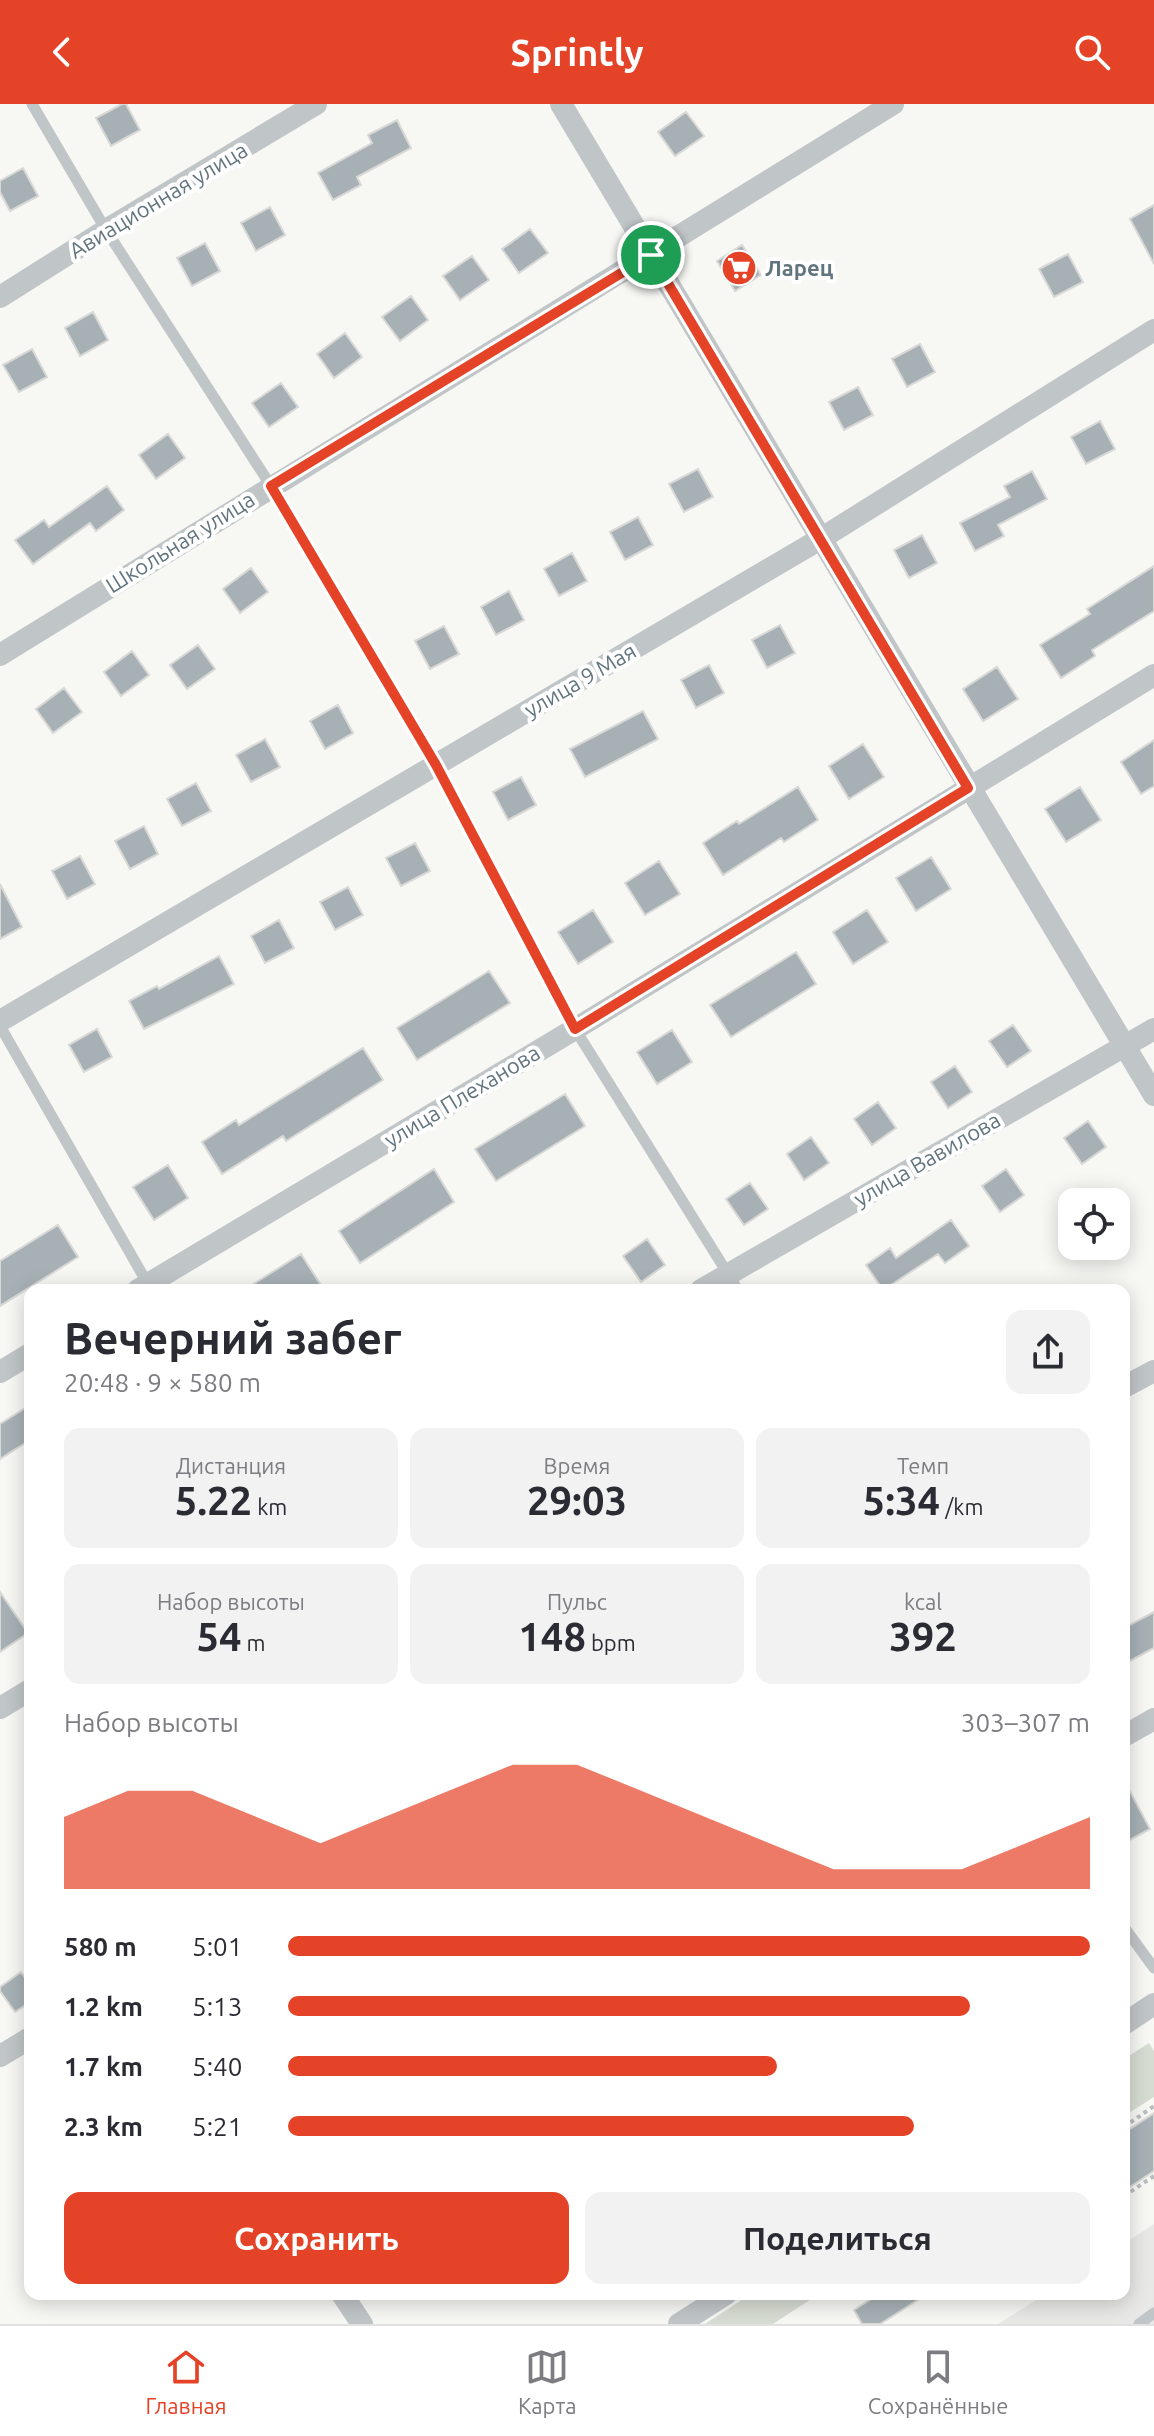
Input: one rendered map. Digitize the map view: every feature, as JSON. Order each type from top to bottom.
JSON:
[{"type":"street","name":"Авиационная улица","points":[[0,297],[316,104]]},
{"type":"street","points":[[561,104],[1154,1095]]},
{"type":"street","name":"Школьная улица","points":[[0,655],[893,104]]},
{"type":"street","name":"улица 9 Мая","points":[[0,1024],[822,538],[1154,330]]},
{"type":"street","name":"улица Плеханова","points":[[153,1284],[1154,675]]},
{"type":"street","name":"улица Вавилова","points":[[734,1282],[1154,1029]]},
{"type":"street","points":[[0,1372],[24,1358]]},
{"type":"street","points":[[1130,1384],[1154,1371]]},
{"type":"street","points":[[0,1708],[24,1694]]},
{"type":"street","points":[[1130,1733],[1154,1719]]},
{"type":"street","points":[[1130,2020],[1154,2004]]},
{"type":"street","points":[[0,2056],[24,2042]]},
{"type":"street","points":[[346,2300],[362,2324]]},
{"type":"street","points":[[679,2324],[717,2300]]},
{"type":"lane","points":[[32,104],[106,230],[271,486],[436,765],[575,1029],[734,1282]]},
{"type":"lane","points":[[0,1024],[144,1284]]},
{"type":"lane","points":[[1130,1935],[1154,1968]]},
{"type":"lane","points":[[1139,2324],[1154,2313]]},
{"type":"path","points":[[1130,2123],[1154,2106]]},
{"type":"path","points":[[1130,2192],[1154,2176]]},
{"type":"shaded area","points":[[1149,2043],[1154,2051],[1154,2097],[1130,2112],[1130,2055]]},
{"type":"shaded area","points":[[1154,2224],[1154,2324],[998,2324],[1036,2300],[1130,2300],[1130,2240]]},
{"type":"shaded area","points":[[742,2300],[810,2300],[773,2324],[705,2324]]},
{"type":"building","points":[[126,104],[140,130],[111,146],[96,118]]},
{"type":"building","points":[[686,112],[704,136],[675,156],[658,132]]},
{"type":"building","points":[[397,120],[411,148],[357,177],[361,185],[333,200],[318,173],[372,143],[368,135]]},
{"type":"building","points":[[23,168],[38,196],[10,211],[0,192],[0,181]]},
{"type":"building","points":[[1154,205],[1154,264],[1130,219]]},
{"type":"building","points":[[270,207],[285,235],[256,251],[241,223]]},
{"type":"building","points":[[530,229],[548,253],[519,273],[502,249]]},
{"type":"building","points":[[205,243],[220,271],[192,286],[177,258]]},
{"type":"building","name":"Ларец","points":[[742,245],[761,275],[735,291],[717,261]]},
{"type":"building","points":[[1068,254],[1083,282],[1054,297],[1039,269]]},
{"type":"building","points":[[472,256],[489,280],[460,300],[443,276]]},
{"type":"building","points":[[411,296],[428,320],[400,341],[382,317]]},
{"type":"building","points":[[93,312],[108,340],[80,356],[65,328]]},
{"type":"building","points":[[345,333],[362,357],[334,378],[317,354]]},
{"type":"building","points":[[920,344],[935,372],[907,387],[892,359]]},
{"type":"building","points":[[32,349],[47,377],[19,392],[3,365]]},
{"type":"building","points":[[281,383],[298,407],[269,427],[252,403]]},
{"type":"building","points":[[858,387],[873,415],[844,430],[829,402]]},
{"type":"building","points":[[1100,421],[1115,449],[1086,464],[1071,437]]},
{"type":"building","points":[[168,434],[185,458],[156,479],[139,455]]},
{"type":"building","points":[[698,469],[713,497],[684,512],[669,484]]},
{"type":"building","points":[[1032,471],[1047,499],[998,525],[1004,536],[975,551],[960,523],[1010,497],[1004,486]]},
{"type":"building","points":[[107,486],[124,510],[96,531],[90,523],[33,564],[15,540],[44,520],[49,527]]},
{"type":"building","points":[[638,517],[653,545],[625,560],[610,532]]},
{"type":"building","points":[[922,535],[937,563],[909,578],[894,550]]},
{"type":"building","points":[[572,553],[587,581],[559,596],[544,569]]},
{"type":"building","points":[[1154,566],[1154,611],[1092,650],[1095,656],[1061,678],[1040,645],[1090,614],[1087,609]]},
{"type":"building","points":[[251,568],[268,592],[240,613],[223,589]]},
{"type":"building","points":[[509,591],[524,620],[496,635],[481,607]]},
{"type":"building","points":[[780,625],[795,653],[767,668],[752,640]]},
{"type":"building","points":[[444,626],[459,654],[430,669],[415,641]]},
{"type":"building","points":[[198,645],[215,669],[187,689],[170,665]]},
{"type":"building","points":[[132,651],[149,675],[121,696],[104,672]]},
{"type":"building","points":[[709,665],[724,693],[696,708],[681,680]]},
{"type":"building","points":[[997,667],[1018,699],[983,721],[963,689]]},
{"type":"building","points":[[64,688],[82,712],[53,733],[36,709]]},
{"type":"building","points":[[338,705],[353,733],[325,749],[310,721]]},
{"type":"building","points":[[643,711],[658,739],[585,777],[570,749]]},
{"type":"building","points":[[265,739],[280,767],[251,782],[236,755]]},
{"type":"building","points":[[1154,740],[1154,786],[1141,794],[1121,762]]},
{"type":"building","points":[[863,744],[884,777],[849,799],[829,766]]},
{"type":"building","points":[[521,777],[536,805],[508,820],[493,792]]},
{"type":"building","points":[[196,783],[211,811],[182,826],[167,799]]},
{"type":"building","points":[[798,787],[818,820],[784,842],[781,838],[723,875],[703,843]]},
{"type":"building","points":[[1080,787],[1101,820],[1066,842],[1045,809]]},
{"type":"building","points":[[144,826],[158,854],[130,869],[115,841]]},
{"type":"building","points":[[415,843],[430,871],[401,886],[386,858]]},
{"type":"building","points":[[80,856],[95,884],[67,899],[52,871]]},
{"type":"building","points":[[931,857],[951,889],[916,911],[896,878]]},
{"type":"building","points":[[659,861],[680,894],[645,915],[625,883]]},
{"type":"building","points":[[0,884],[22,927],[0,939]]},
{"type":"building","points":[[348,887],[363,915],[335,930],[320,902]]},
{"type":"building","points":[[593,910],[613,942],[578,964],[558,932]]},
{"type":"building","points":[[867,910],[888,942],[853,964],[833,932]]},
{"type":"building","points":[[279,920],[294,948],[265,963],[251,936]]},
{"type":"building","points":[[796,952],[816,984],[731,1037],[710,1005]]},
{"type":"building","points":[[219,956],[234,984],[144,1029],[129,1001],[157,986],[159,989]]},
{"type":"building","points":[[489,971],[510,1003],[417,1060],[397,1028]]},
{"type":"building","points":[[1013,1025],[1031,1051],[1007,1067],[989,1041]]},
{"type":"building","points":[[97,1029],[112,1057],[84,1072],[69,1045]]},
{"type":"building","points":[[672,1030],[692,1062],[657,1084],[637,1052]]},
{"type":"building","points":[[363,1048],[383,1080],[286,1141],[283,1136],[222,1174],[202,1142],[236,1120],[239,1125]]},
{"type":"building","points":[[955,1066],[972,1092],[948,1108],[931,1082]]},
{"type":"building","points":[[565,1094],[585,1126],[496,1181],[475,1149]]},
{"type":"building","points":[[878,1102],[896,1128],[872,1145],[854,1119]]},
{"type":"building","points":[[1088,1121],[1106,1147],[1082,1164],[1064,1138]]},
{"type":"building","points":[[811,1137],[829,1163],[804,1180],[787,1154]]},
{"type":"building","points":[[168,1165],[188,1198],[154,1220],[133,1187]]},
{"type":"building","points":[[434,1169],[454,1202],[360,1263],[339,1231]]},
{"type":"building","points":[[1006,1169],[1024,1195],[1000,1212],[982,1186]]},
{"type":"building","points":[[750,1183],[768,1209],[744,1225],[726,1199]]},
{"type":"building","points":[[951,1220],[969,1246],[945,1263],[938,1254],[892,1284],[879,1284],[866,1265],[890,1248],[896,1258]]},
{"type":"building","points":[[58,1225],[78,1257],[35,1284],[24,1284],[24,1291],[0,1306],[0,1261]]},
{"type":"building","points":[[647,1239],[665,1265],[641,1282],[623,1256]]},
{"type":"building","points":[[301,1254],[320,1284],[254,1284]]},
{"type":"building","points":[[24,1409],[24,1444],[0,1459],[0,1424]]},
{"type":"building","points":[[0,1592],[24,1627],[24,1636],[0,1652]]},
{"type":"building","points":[[1154,1612],[1154,1648],[1130,1661],[1130,1625]]},
{"type":"building","points":[[1130,1791],[1150,1829],[1130,1840]]},
{"type":"building","points":[[21,1972],[24,1976],[24,2006],[15,2012],[0,1987]]},
{"type":"building","points":[[1154,2113],[1154,2171],[1130,2187],[1130,2129]]},
{"type":"building","points":[[870,2300],[918,2300],[880,2324],[862,2324],[854,2310]]},
{"type":"place","name":"Ларец","points":[[739,268]]},
{"type":"route","points":[[651,255],[968,788],[575,1029],[436,765],[271,486],[651,255]]}]
